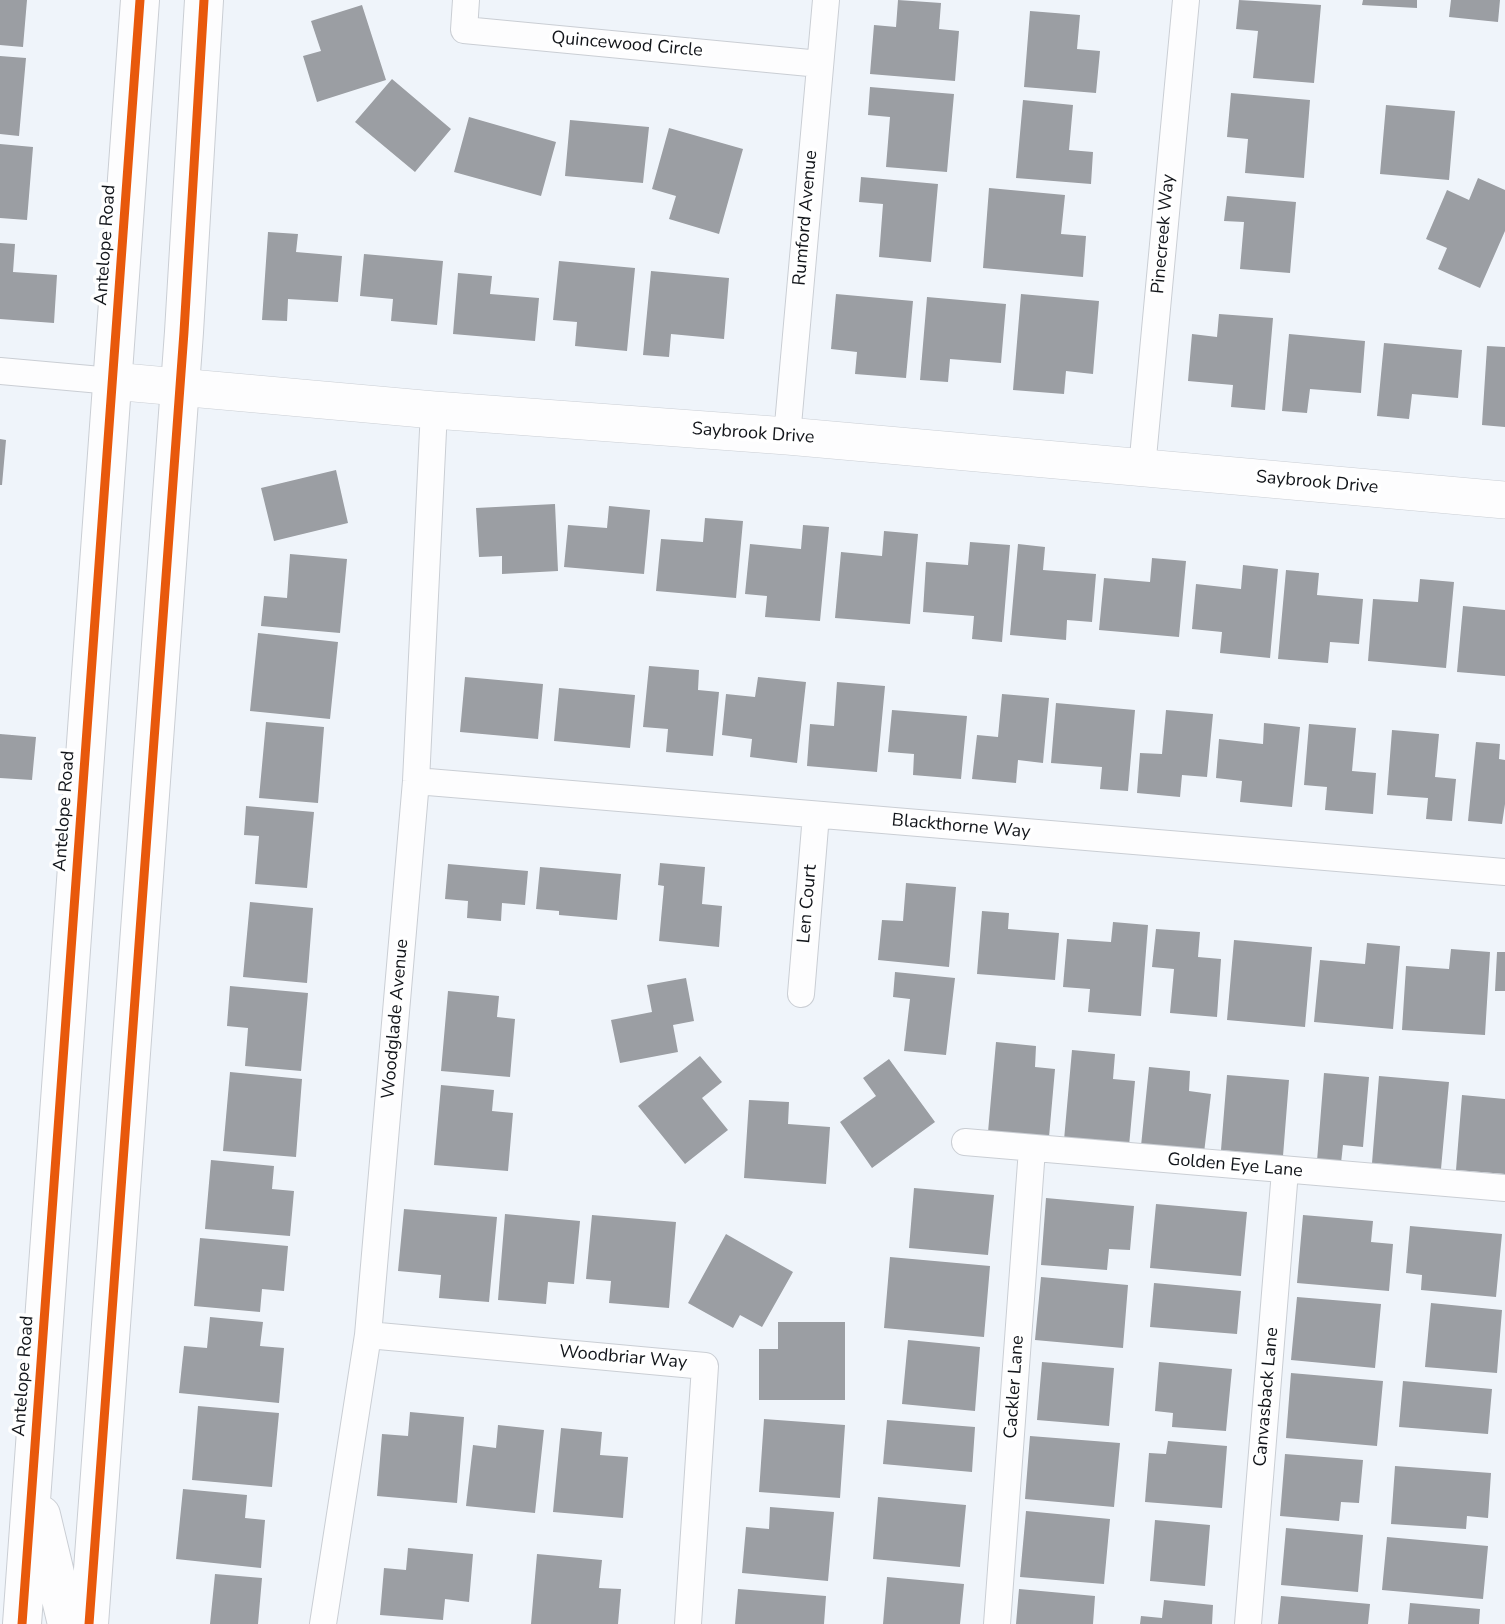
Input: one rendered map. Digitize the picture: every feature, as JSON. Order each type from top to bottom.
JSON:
[{"type":"main road","name":"Antelope Road","points":[[22,1624],[140,0]]},
{"type":"main road","points":[[89,1624],[179,387],[204,0]]},
{"type":"main road","points":[[32,1478],[67,1624]]},
{"type":"street","name":"Quincewood Circle","points":[[466,0],[464,30],[820,64]]},
{"type":"street","name":"Rumford Avenue","points":[[787,436],[826,0]]},
{"type":"street","name":"Pinecreek Way","points":[[1142,468],[1186,0]]},
{"type":"street","name":"Saybrook Drive","points":[[0,371],[434,410],[787,436],[1505,500]]},
{"type":"street","name":"Woodglade Avenue","points":[[323,1624],[368,1335],[416,781],[434,410]]},
{"type":"street","name":"Blackthorne Way","points":[[416,781],[1505,872]]},
{"type":"street","name":"Len Court","points":[[801,994],[816,815]]},
{"type":"street","name":"Golden Eye Lane","points":[[965,1142],[1505,1188]]},
{"type":"street","name":"Cackler Lane","points":[[997,1624],[1032,1149]]},
{"type":"street","name":"Canvasback Lane","points":[[1248,1624],[1285,1171]]},
{"type":"street","name":"Woodbriar Way","points":[[368,1335],[705,1366],[688,1624]]},
{"type":"building","points":[[0,0],[27,0],[23,47],[0,45]]},
{"type":"building","points":[[898,0],[941,3],[939,29],[959,31],[955,81],[870,74],[874,25],[896,27]]},
{"type":"building","points":[[1239,0],[1321,5],[1314,83],[1253,78],[1258,31],[1236,29]]},
{"type":"building","points":[[1363,0],[1417,0],[1417,8],[1362,5]]},
{"type":"building","points":[[1451,0],[1500,0],[1498,22],[1449,17]]},
{"type":"building","points":[[362,5],[386,80],[317,102],[303,56],[321,51],[311,21]]},
{"type":"building","points":[[1030,11],[1080,15],[1077,49],[1100,51],[1096,93],[1024,87]]},
{"type":"building","points":[[0,56],[26,58],[19,136],[0,134]]},
{"type":"building","points":[[392,79],[451,129],[415,172],[355,122]]},
{"type":"building","points":[[870,87],[954,94],[947,172],[886,167],[890,117],[868,115]]},
{"type":"building","points":[[1231,93],[1310,100],[1304,178],[1245,173],[1248,139],[1227,137]]},
{"type":"building","points":[[1023,100],[1073,105],[1069,150],[1093,152],[1091,184],[1016,178]]},
{"type":"building","points":[[1386,105],[1455,111],[1449,180],[1380,174]]},
{"type":"building","points":[[469,117],[556,142],[541,196],[454,172]]},
{"type":"building","points":[[570,120],[649,127],[643,183],[565,176]]},
{"type":"building","points":[[669,128],[743,149],[719,234],[669,219],[676,196],[652,189]]},
{"type":"building","points":[[0,144],[33,147],[27,220],[0,218]]},
{"type":"building","points":[[861,177],[938,184],[931,262],[879,257],[883,204],[859,202]]},
{"type":"building","points":[[1478,178],[1505,190],[1505,231],[1480,288],[1438,269],[1447,248],[1426,239],[1447,190],[1469,200]]},
{"type":"building","points":[[989,188],[1065,195],[1061,234],[1086,236],[1083,277],[983,268]]},
{"type":"building","points":[[1227,196],[1296,202],[1290,273],[1240,269],[1244,222],[1224,221]]},
{"type":"building","points":[[268,232],[298,234],[296,252],[342,256],[338,302],[288,299],[287,321],[262,320]]},
{"type":"building","points":[[0,243],[15,244],[13,272],[57,275],[54,323],[0,319]]},
{"type":"building","points":[[364,254],[443,261],[437,325],[391,321],[393,299],[360,296]]},
{"type":"building","points":[[559,261],[635,268],[627,351],[575,346],[577,322],[553,320]]},
{"type":"building","points":[[651,271],[729,278],[724,339],[671,334],[669,357],[643,355]]},
{"type":"building","points":[[458,273],[492,276],[490,294],[539,298],[535,341],[453,334]]},
{"type":"building","points":[[836,294],[913,301],[906,378],[855,374],[857,352],[831,349]]},
{"type":"building","points":[[1021,294],[1099,301],[1093,374],[1066,371],[1064,394],[1013,390]]},
{"type":"building","points":[[927,297],[1006,304],[1001,363],[950,359],[948,382],[920,380]]},
{"type":"building","points":[[1219,314],[1273,318],[1265,410],[1231,407],[1233,385],[1188,381],[1192,334],[1217,337]]},
{"type":"building","points":[[1289,334],[1365,341],[1361,393],[1310,389],[1307,413],[1282,411]]},
{"type":"building","points":[[1384,343],[1462,350],[1458,398],[1412,394],[1409,419],[1377,416]]},
{"type":"building","points":[[1487,346],[1505,347],[1505,427],[1482,425]]},
{"type":"building","points":[[0,439],[6,440],[2,485],[0,485]]},
{"type":"building","points":[[336,470],[348,523],[274,541],[261,488]]},
{"type":"building","points":[[555,504],[558,571],[502,574],[502,556],[479,557],[476,508]]},
{"type":"building","points":[[609,506],[650,510],[644,574],[564,567],[568,525],[607,528]]},
{"type":"building","points":[[705,518],[743,521],[736,598],[656,591],[661,539],[703,542]]},
{"type":"building","points":[[803,525],[829,527],[820,621],[765,617],[767,596],[745,594],[750,544],[801,549]]},
{"type":"building","points":[[884,531],[918,534],[910,624],[835,618],[841,552],[882,556]]},
{"type":"building","points":[[970,542],[1010,545],[1002,642],[972,639],[974,616],[923,612],[926,562],[968,565]]},
{"type":"building","points":[[1018,544],[1045,547],[1043,570],[1096,574],[1092,622],[1067,620],[1066,640],[1010,635]]},
{"type":"building","points":[[290,554],[347,559],[340,633],[261,626],[264,596],[287,598]]},
{"type":"building","points":[[1152,558],[1186,561],[1179,637],[1099,630],[1104,578],[1150,582]]},
{"type":"building","points":[[1243,565],[1278,569],[1270,658],[1220,653],[1222,632],[1192,629],[1196,584],[1241,589]]},
{"type":"building","points":[[1286,570],[1319,573],[1317,595],[1363,599],[1359,644],[1330,642],[1328,663],[1278,659]]},
{"type":"building","points":[[1420,579],[1454,582],[1446,668],[1368,661],[1373,599],[1418,602]]},
{"type":"building","points":[[1463,606],[1505,610],[1505,676],[1457,672]]},
{"type":"building","points":[[258,633],[338,642],[330,719],[250,711]]},
{"type":"building","points":[[649,666],[699,670],[698,690],[719,692],[713,756],[666,752],[668,729],[643,727]]},
{"type":"building","points":[[465,677],[543,684],[538,739],[460,732]]},
{"type":"building","points":[[758,677],[806,682],[797,763],[750,757],[752,739],[722,735],[726,694],[755,697]]},
{"type":"building","points":[[837,682],[885,686],[877,772],[807,766],[810,724],[834,726]]},
{"type":"building","points":[[559,688],[635,695],[630,748],[554,741]]},
{"type":"building","points":[[1002,694],[1049,698],[1043,763],[1018,760],[1016,783],[972,779],[977,735],[998,737]]},
{"type":"building","points":[[1056,703],[1135,710],[1128,791],[1100,789],[1102,767],[1051,763]]},
{"type":"building","points":[[892,710],[967,716],[961,779],[913,775],[914,754],[888,752]]},
{"type":"building","points":[[1166,710],[1213,714],[1207,777],[1182,775],[1180,797],[1137,793],[1140,753],[1162,754]]},
{"type":"building","points":[[266,722],[324,727],[318,803],[259,798]]},
{"type":"building","points":[[1264,723],[1300,727],[1292,807],[1240,802],[1242,781],[1216,778],[1219,739],[1263,744]]},
{"type":"building","points":[[1309,724],[1356,728],[1352,771],[1376,773],[1373,814],[1325,810],[1327,787],[1304,785]]},
{"type":"building","points":[[1392,730],[1439,734],[1435,777],[1456,779],[1452,821],[1426,819],[1428,798],[1387,795]]},
{"type":"building","points":[[0,734],[36,737],[32,780],[0,778]]},
{"type":"building","points":[[1476,742],[1500,744],[1499,759],[1505,760],[1502,824],[1468,821]]},
{"type":"building","points":[[246,806],[314,812],[307,888],[255,884],[259,836],[244,835]]},
{"type":"building","points":[[660,863],[705,867],[702,904],[722,906],[719,947],[659,941],[664,886],[658,885]]},
{"type":"building","points":[[448,864],[528,871],[525,905],[502,903],[501,921],[467,918],[468,901],[445,899]]},
{"type":"building","points":[[540,867],[621,874],[617,920],[559,915],[559,911],[536,909]]},
{"type":"building","points":[[906,883],[956,887],[949,967],[878,960],[882,920],[903,921]]},
{"type":"building","points":[[250,902],[313,908],[307,983],[243,977]]},
{"type":"building","points":[[982,911],[1009,913],[1008,929],[1059,933],[1055,980],[977,974]]},
{"type":"building","points":[[1113,922],[1148,925],[1141,1016],[1088,1012],[1090,989],[1063,987],[1067,939],[1111,942]]},
{"type":"building","points":[[1156,929],[1200,932],[1198,957],[1221,959],[1217,1017],[1170,1013],[1174,969],[1152,967]]},
{"type":"building","points":[[1234,940],[1312,947],[1305,1027],[1227,1020]]},
{"type":"building","points":[[1367,943],[1400,946],[1393,1029],[1314,1022],[1320,960],[1365,964]]},
{"type":"building","points":[[1451,949],[1490,952],[1485,1035],[1402,1030],[1406,966],[1449,969]]},
{"type":"building","points":[[1497,952],[1505,952],[1505,991],[1495,991]]},
{"type":"building","points":[[895,972],[955,978],[946,1055],[904,1051],[910,999],[893,997]]},
{"type":"building","points":[[686,978],[694,1021],[673,1025],[678,1052],[620,1063],[611,1020],[652,1012],[647,985]]},
{"type":"building","points":[[230,986],[308,993],[301,1071],[245,1066],[248,1028],[227,1026]]},
{"type":"building","points":[[448,991],[499,996],[497,1017],[515,1019],[510,1077],[441,1071]]},
{"type":"building","points":[[996,1042],[1036,1046],[1035,1067],[1055,1069],[1049,1137],[988,1132]]},
{"type":"building","points":[[1072,1050],[1115,1054],[1113,1079],[1135,1081],[1129,1146],[1064,1140]]},
{"type":"building","points":[[700,1056],[722,1082],[702,1098],[728,1130],[685,1164],[638,1106]]},
{"type":"building","points":[[889,1059],[935,1122],[872,1168],[840,1122],[876,1096],[863,1078]]},
{"type":"building","points":[[1149,1067],[1190,1071],[1189,1091],[1211,1094],[1204,1153],[1141,1146]]},
{"type":"building","points":[[230,1072],[302,1079],[296,1157],[223,1151]]},
{"type":"building","points":[[1324,1073],[1369,1077],[1363,1147],[1343,1145],[1341,1163],[1317,1161]]},
{"type":"building","points":[[1227,1075],[1289,1080],[1283,1156],[1221,1150]]},
{"type":"building","points":[[1379,1076],[1449,1082],[1441,1169],[1372,1163]]},
{"type":"building","points":[[441,1085],[494,1090],[492,1111],[513,1113],[508,1171],[434,1165]]},
{"type":"building","points":[[1462,1095],[1505,1099],[1505,1174],[1456,1170]]},
{"type":"building","points":[[749,1100],[789,1102],[788,1124],[830,1127],[826,1184],[744,1178]]},
{"type":"building","points":[[211,1160],[274,1166],[272,1189],[294,1191],[290,1236],[205,1229]]},
{"type":"building","points":[[914,1188],[994,1195],[988,1255],[909,1248]]},
{"type":"building","points":[[1046,1198],[1134,1206],[1130,1250],[1109,1249],[1107,1270],[1041,1265]]},
{"type":"building","points":[[1156,1204],[1247,1212],[1241,1276],[1150,1268]]},
{"type":"building","points":[[404,1209],[497,1217],[489,1302],[439,1298],[441,1275],[398,1271]]},
{"type":"building","points":[[505,1214],[580,1221],[574,1284],[548,1282],[546,1304],[498,1300]]},
{"type":"building","points":[[592,1215],[676,1222],[669,1308],[609,1303],[611,1281],[586,1279]]},
{"type":"building","points":[[1303,1215],[1373,1221],[1371,1242],[1393,1244],[1389,1291],[1297,1283]]},
{"type":"building","points":[[1410,1226],[1502,1234],[1496,1297],[1421,1290],[1422,1275],[1406,1273]]},
{"type":"building","points":[[726,1234],[793,1272],[762,1327],[740,1315],[733,1328],[688,1303]]},
{"type":"building","points":[[200,1238],[288,1246],[284,1291],[262,1289],[260,1312],[194,1306]]},
{"type":"building","points":[[890,1257],[990,1266],[984,1337],[884,1328]]},
{"type":"building","points":[[1041,1277],[1128,1285],[1123,1348],[1035,1340]]},
{"type":"building","points":[[1154,1283],[1241,1291],[1237,1334],[1150,1327]]},
{"type":"building","points":[[1297,1297],[1381,1304],[1375,1368],[1291,1360]]},
{"type":"building","points":[[1431,1303],[1502,1310],[1497,1373],[1425,1367]]},
{"type":"building","points":[[210,1317],[263,1322],[260,1346],[284,1348],[279,1403],[179,1393],[184,1346],[207,1348]]},
{"type":"building","points":[[778,1322],[845,1322],[845,1400],[759,1400],[759,1349],[778,1349]]},
{"type":"building","points":[[908,1340],[980,1347],[975,1411],[902,1404]]},
{"type":"building","points":[[1042,1362],[1114,1368],[1109,1426],[1037,1420]]},
{"type":"building","points":[[1159,1362],[1232,1369],[1226,1431],[1172,1427],[1173,1413],[1155,1411]]},
{"type":"building","points":[[1291,1373],[1383,1381],[1377,1446],[1286,1438]]},
{"type":"building","points":[[1403,1381],[1492,1389],[1488,1434],[1399,1427]]},
{"type":"building","points":[[198,1406],[279,1413],[272,1487],[192,1480]]},
{"type":"building","points":[[410,1412],[464,1417],[457,1503],[377,1496],[382,1434],[408,1436]]},
{"type":"building","points":[[764,1419],[845,1425],[840,1498],[759,1492]]},
{"type":"building","points":[[887,1420],[975,1427],[972,1472],[883,1464]]},
{"type":"building","points":[[498,1425],[544,1430],[535,1513],[466,1506],[473,1445],[496,1448]]},
{"type":"building","points":[[561,1428],[602,1432],[600,1455],[628,1457],[623,1518],[553,1512]]},
{"type":"building","points":[[1030,1436],[1120,1443],[1114,1507],[1025,1499]]},
{"type":"building","points":[[1168,1441],[1227,1446],[1222,1508],[1145,1502],[1149,1453],[1166,1454]]},
{"type":"building","points":[[1285,1454],[1363,1460],[1359,1503],[1341,1502],[1339,1521],[1280,1516]]},
{"type":"building","points":[[1395,1466],[1491,1473],[1488,1518],[1467,1516],[1466,1529],[1391,1524]]},
{"type":"building","points":[[183,1489],[247,1495],[245,1518],[265,1520],[261,1568],[176,1559]]},
{"type":"building","points":[[878,1497],[966,1505],[960,1567],[873,1559]]},
{"type":"building","points":[[770,1507],[834,1512],[828,1581],[742,1573],[746,1527],[769,1529]]},
{"type":"building","points":[[1026,1511],[1110,1519],[1104,1584],[1020,1577]]},
{"type":"building","points":[[1155,1520],[1210,1525],[1205,1586],[1150,1581]]},
{"type":"building","points":[[1286,1528],[1363,1535],[1358,1592],[1281,1585]]},
{"type":"building","points":[[1387,1537],[1488,1546],[1483,1599],[1382,1590]]},
{"type":"building","points":[[408,1548],[473,1554],[469,1602],[445,1599],[443,1620],[380,1615],[384,1568],[406,1570]]},
{"type":"building","points":[[537,1554],[602,1560],[599,1588],[621,1589],[618,1624],[531,1624]]},
{"type":"building","points":[[215,1574],[262,1578],[258,1624],[210,1624]]},
{"type":"building","points":[[887,1577],[964,1584],[960,1624],[883,1624]]},
{"type":"building","points":[[738,1589],[826,1596],[824,1624],[735,1624]]},
{"type":"building","points":[[1019,1589],[1095,1596],[1093,1624],[1016,1624]]},
{"type":"building","points":[[1281,1596],[1370,1604],[1368,1624],[1278,1624]]},
{"type":"building","points":[[1164,1600],[1213,1605],[1212,1624],[1140,1624],[1141,1616],[1162,1618]]},
{"type":"building","points":[[1410,1603],[1480,1609],[1479,1624],[1408,1624]]},
{"type":"cycle path","points":[[22,1624],[140,0]]},
{"type":"cycle path","points":[[89,1624],[184,332],[204,0]]}]
